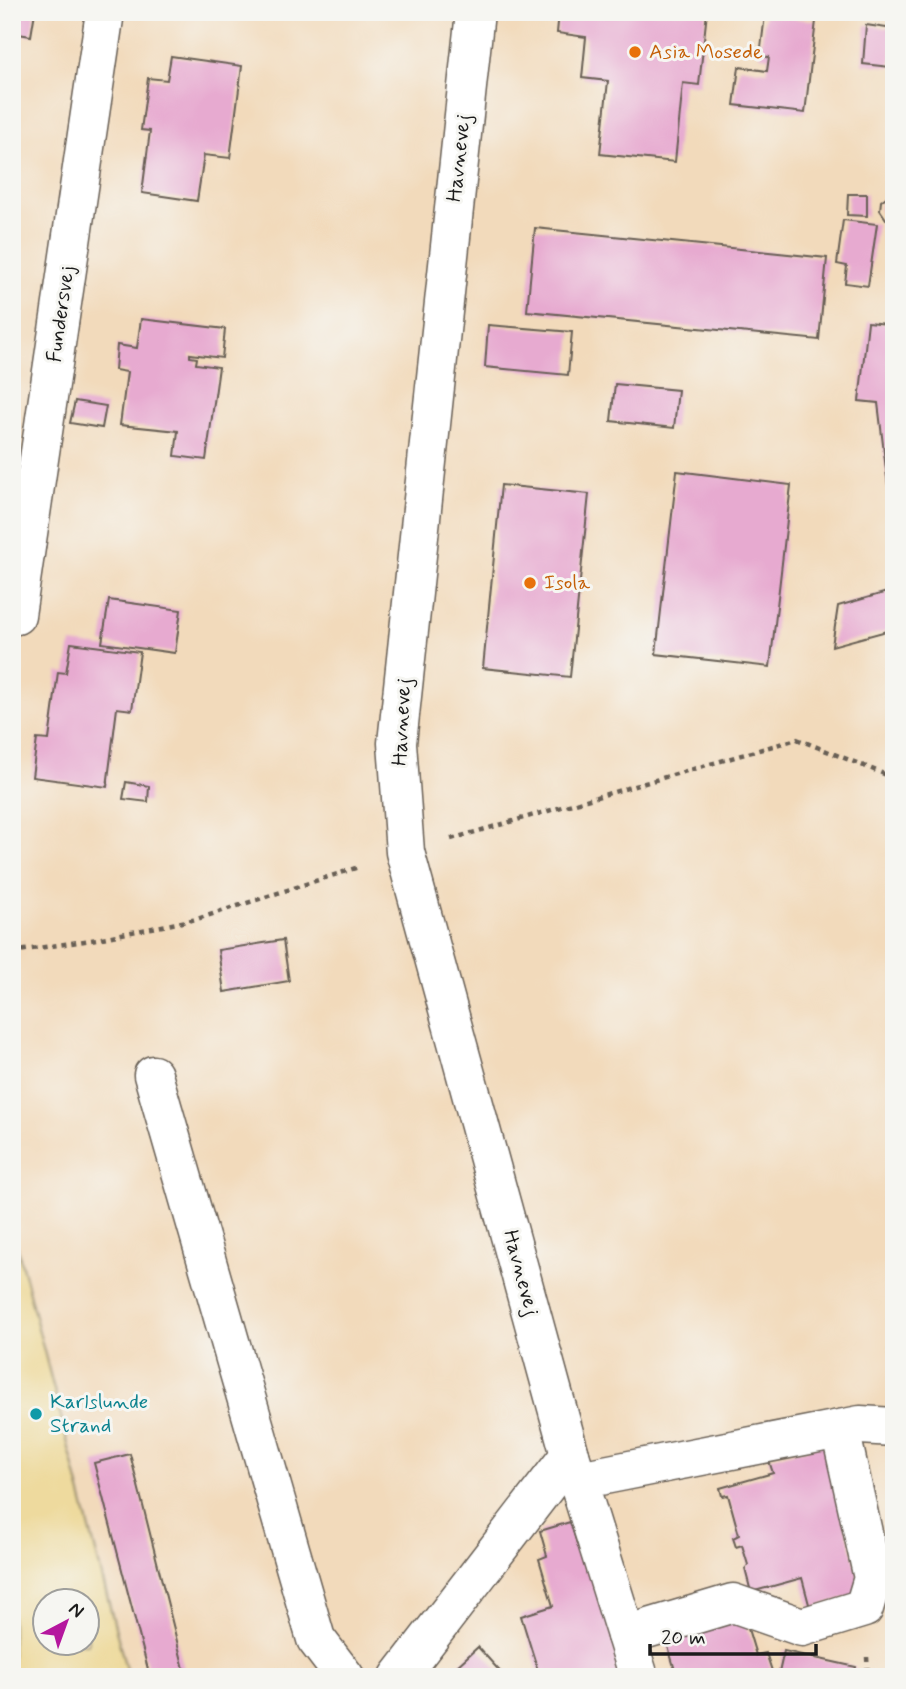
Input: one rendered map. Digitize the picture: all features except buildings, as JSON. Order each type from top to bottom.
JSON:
[{"type":"street","name":"Fundersvej","points":[[16,615],[105,12]]},
{"type":"street","name":"Havnevej","points":[[475,12],[397,743],[405,852],[574,1468],[639,1677]]},
{"type":"street","points":[[153,1075],[316,1639],[345,1677]]},
{"type":"street","points":[[399,1677],[574,1468],[860,1425],[894,1427]]},
{"type":"street","points":[[626,1635],[733,1603],[802,1627],[864,1608],[873,1578],[840,1429]]},
{"type":"sand","name":"Karlslunde Strand","points":[[12,1227],[128,1677],[12,1677]]},
{"type":"place","name":"Asia Mosede","points":[[635,52]]},
{"type":"place","name":"Isola","points":[[530,583]]},
{"type":"place","name":"Karlslunde Strand","points":[[36,1414]]}]
